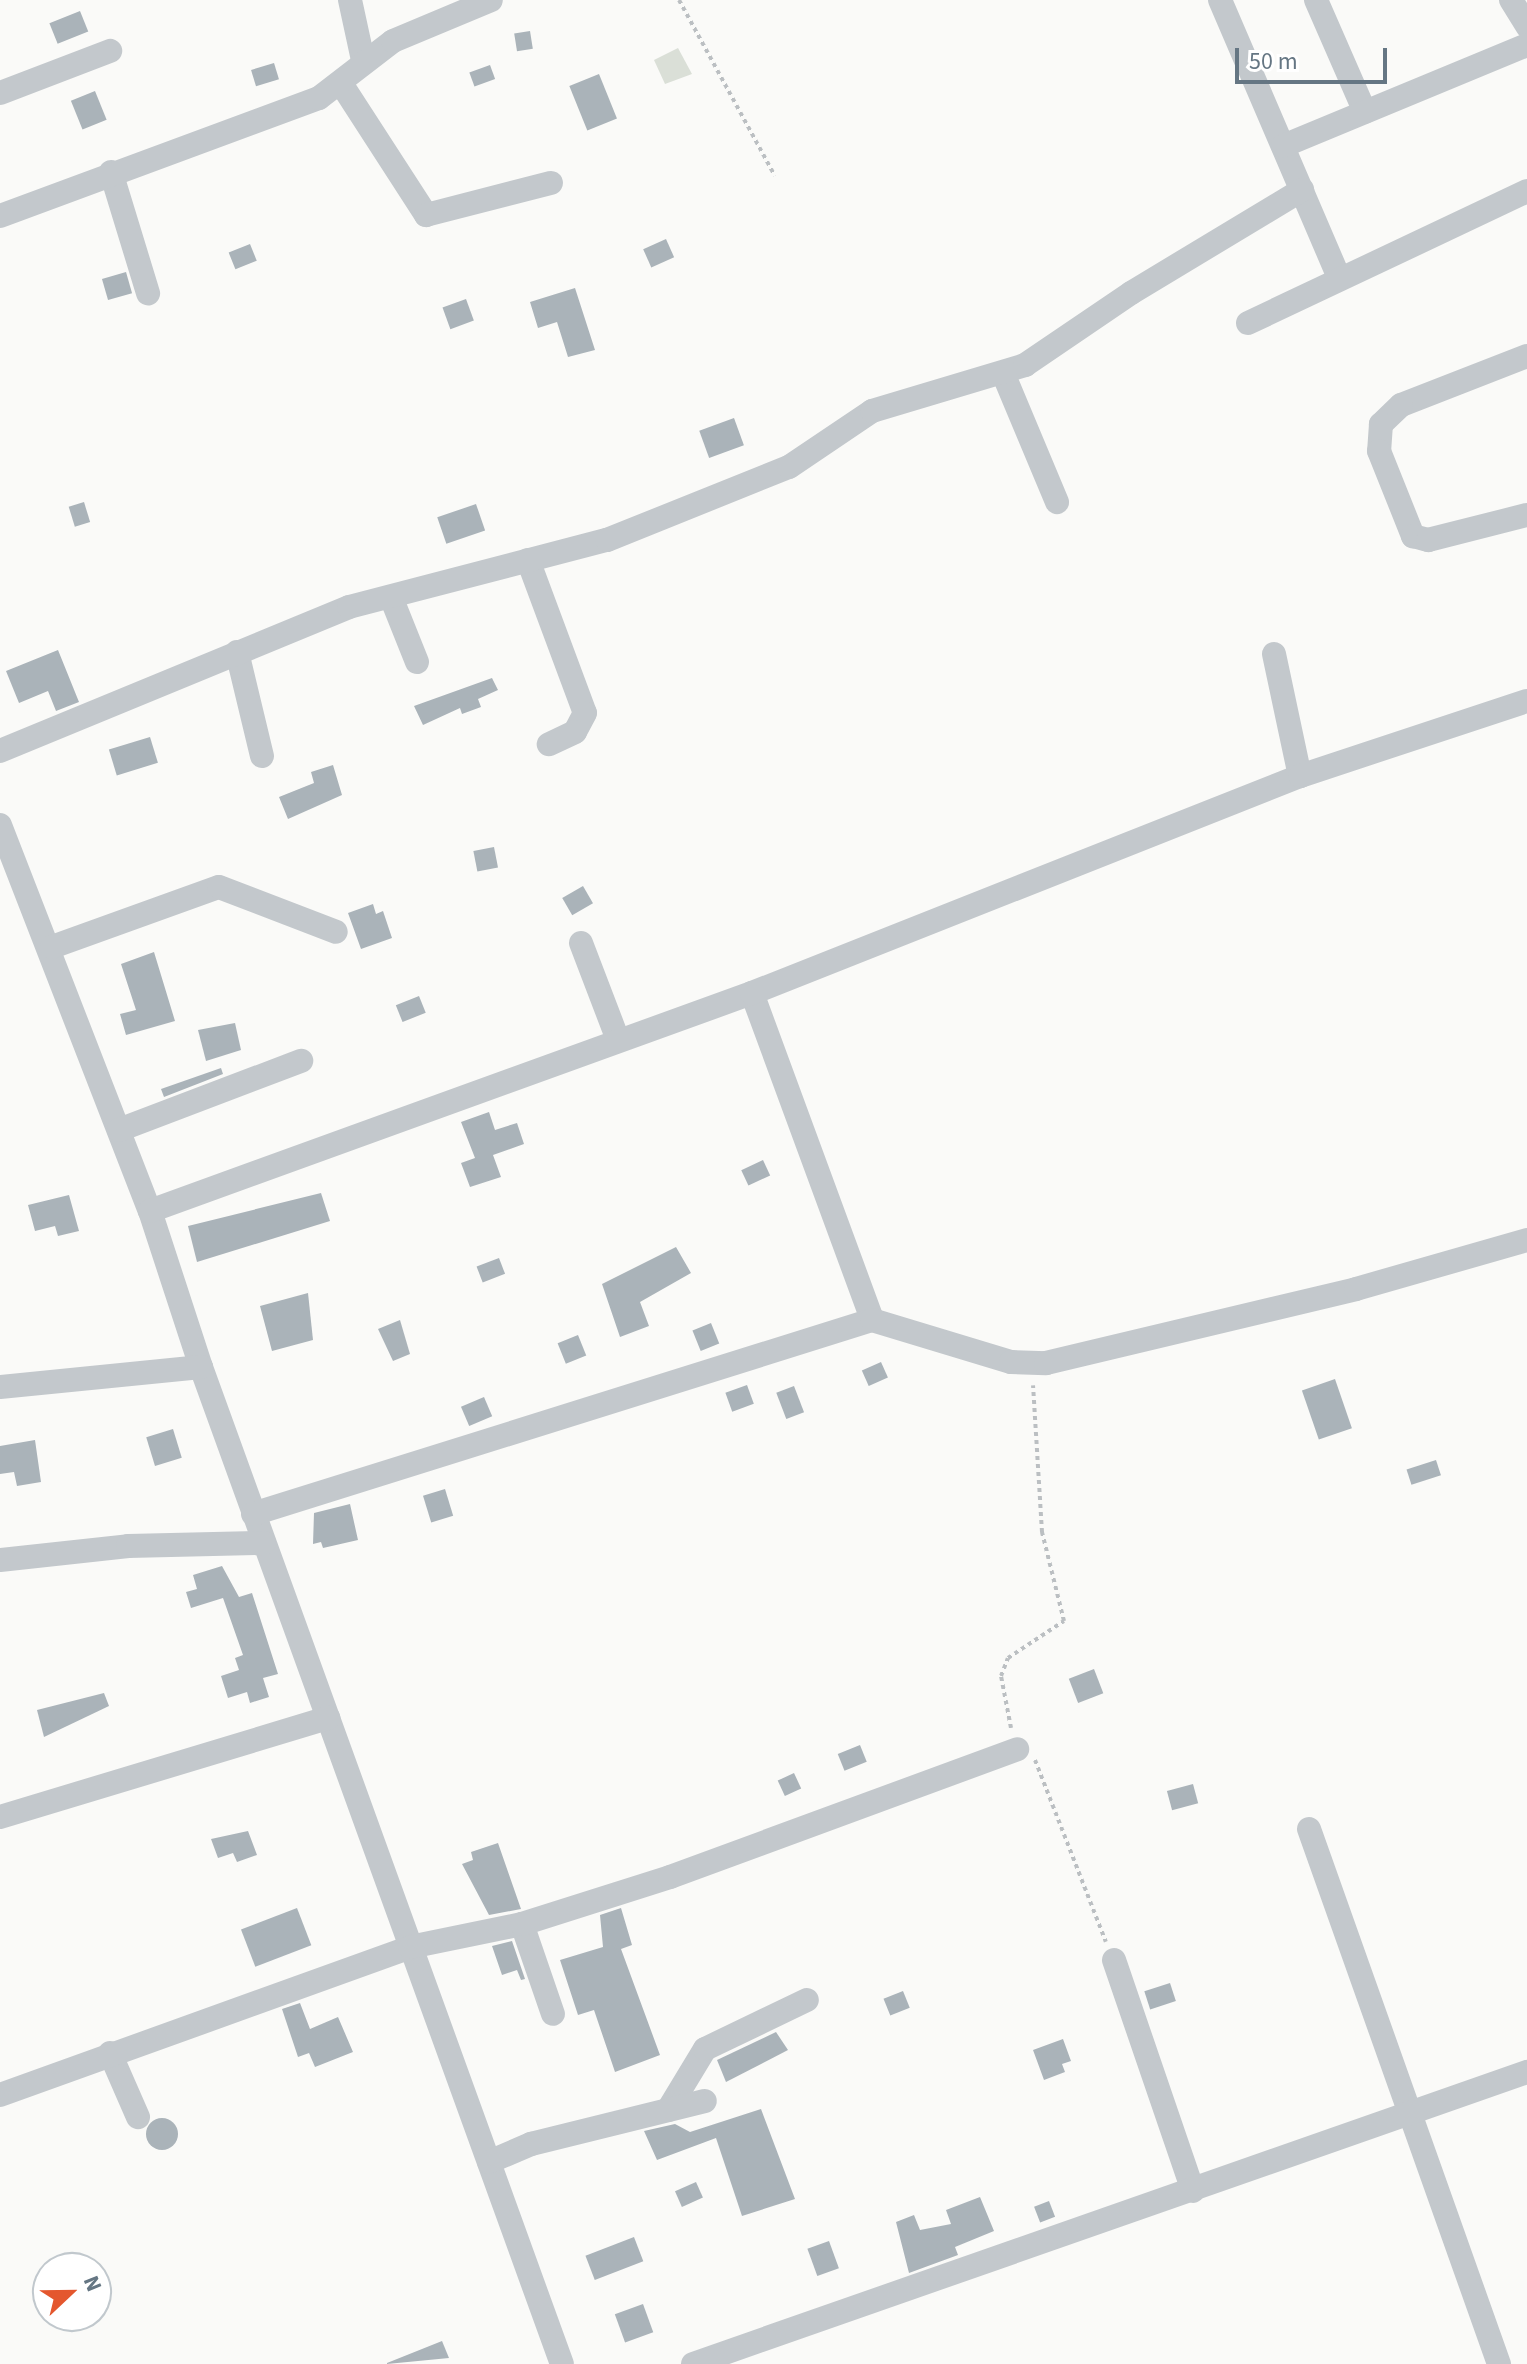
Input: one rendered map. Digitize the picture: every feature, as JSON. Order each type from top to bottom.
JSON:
[{"type":"street","points":[[350,0],[363,60]]},
{"type":"street","points":[[0,216],[342,85],[363,60],[491,0]]},
{"type":"street","points":[[1220,0],[1339,277]]},
{"type":"street","points":[[1316,0],[1365,112]]},
{"type":"street","points":[[1511,0],[1527,26]]},
{"type":"street","points":[[1283,146],[1527,45]]},
{"type":"street","points":[[0,93],[110,51]]},
{"type":"street","points":[[342,85],[426,215],[551,183]]},
{"type":"street","points":[[111,172],[148,293]]},
{"type":"street","points":[[0,751],[237,652],[391,597],[607,540],[789,467],[872,411],[1003,373],[1050,354],[1131,293],[1302,190]]},
{"type":"street","points":[[1248,323],[1339,277],[1527,191]]},
{"type":"street","points":[[1527,356],[1401,405],[1381,424],[1379,451],[1413,536],[1428,540],[1527,515]]},
{"type":"street","points":[[1003,373],[1057,502]]},
{"type":"street","points":[[528,560],[585,713],[575,732],[549,744]]},
{"type":"street","points":[[391,597],[417,662]]},
{"type":"street","points":[[237,652],[262,756]]},
{"type":"street","points":[[1274,654],[1300,776]]},
{"type":"street","points":[[150,1211],[752,993],[1300,776],[1527,701]]},
{"type":"street","points":[[0,826],[52,947],[150,1211],[253,1514],[562,2364]]},
{"type":"street","points":[[52,947],[219,887],[336,932]]},
{"type":"street","points":[[581,943],[618,1040]]},
{"type":"street","points":[[752,993],[872,1320]]},
{"type":"street","points":[[119,1130],[301,1061]]},
{"type":"street","points":[[253,1514],[872,1320],[1031,1363],[1205,1327],[1527,1240]]},
{"type":"street","points":[[0,1387],[201,1367]]},
{"type":"street","points":[[0,1560],[128,1546],[264,1543]]},
{"type":"street","points":[[0,1817],[328,1718]]},
{"type":"street","points":[[0,2095],[410,1947],[522,1924],[670,1877],[1017,1749]]},
{"type":"street","points":[[1309,1829],[1406,2115],[1499,2364]]},
{"type":"street","points":[[522,1924],[553,2014]]},
{"type":"street","points":[[1114,1960],[1193,2191]]},
{"type":"street","points":[[668,2110],[705,2049],[807,2000]]},
{"type":"street","points":[[110,2053],[138,2117]]},
{"type":"street","points":[[693,2364],[1527,2072]]},
{"type":"street","points":[[489,2162],[531,2144],[705,2101]]},
{"type":"path","points":[[679,0],[775,176]]},
{"type":"path","points":[[1031,1363],[1042,1532],[1064,1621],[1025,1643],[1001,1676],[1017,1749],[1038,1766],[1114,1960]]},
{"type":"shaded area","points":[[678,48],[692,74],[665,84],[654,60]]},
{"type":"building","points":[[80,11],[88,31],[58,44],[49,23]]},
{"type":"building","points":[[530,31],[533,49],[517,51],[514,34]]},
{"type":"building","points":[[274,63],[279,79],[256,86],[251,70]]},
{"type":"building","points":[[490,65],[495,79],[474,87],[469,73]]},
{"type":"building","points":[[599,74],[617,119],[587,130],[569,86]]},
{"type":"building","points":[[95,91],[107,120],[83,129],[71,101]]},
{"type":"building","points":[[666,239],[674,257],[651,267],[643,249]]},
{"type":"building","points":[[250,244],[257,261],[235,269],[229,253]]},
{"type":"building","points":[[126,272],[132,293],[108,300],[102,279]]},
{"type":"building","points":[[575,288],[595,350],[568,357],[557,322],[538,328],[530,302]]},
{"type":"building","points":[[466,299],[474,321],[450,329],[443,308]]},
{"type":"building","points":[[734,418],[744,445],[709,458],[699,431]]},
{"type":"building","points":[[84,502],[90,522],[75,527],[69,507]]},
{"type":"building","points":[[476,504],[485,530],[446,544],[437,517]]},
{"type":"building","points":[[58,650],[79,702],[56,711],[48,691],[19,703],[6,671]]},
{"type":"building","points":[[492,678],[498,690],[478,699],[481,707],[462,714],[460,708],[423,725],[414,706]]},
{"type":"building","points":[[150,737],[158,763],[117,775],[109,750]]},
{"type":"building","points":[[333,765],[342,795],[288,819],[279,797],[314,783],[311,772]]},
{"type":"building","points":[[494,847],[498,868],[477,872],[473,851]]},
{"type":"building","points":[[583,886],[593,903],[572,915],[562,898]]},
{"type":"building","points":[[373,904],[376,914],[383,911],[392,938],[361,949],[348,913]]},
{"type":"building","points":[[154,952],[175,1021],[126,1035],[120,1014],[136,1010],[121,964]]},
{"type":"building","points":[[419,996],[426,1013],[403,1022],[396,1005]]},
{"type":"building","points":[[235,1023],[241,1050],[206,1061],[198,1030]]},
{"type":"building","points":[[221,1068],[223,1074],[164,1097],[161,1089]]},
{"type":"building","points":[[489,1112],[495,1130],[517,1123],[524,1144],[493,1155],[501,1177],[470,1187],[461,1163],[475,1158],[461,1122]]},
{"type":"building","points":[[763,1160],[770,1175],[748,1186],[741,1170]]},
{"type":"building","points":[[321,1193],[330,1221],[197,1262],[188,1226]]},
{"type":"building","points":[[69,1195],[79,1231],[58,1236],[55,1226],[35,1231],[28,1205]]},
{"type":"building","points":[[676,1247],[691,1273],[640,1302],[649,1326],[620,1337],[602,1284]]},
{"type":"building","points":[[499,1258],[505,1274],[483,1282],[477,1267]]},
{"type":"building","points":[[308,1293],[313,1340],[272,1351],[260,1306]]},
{"type":"building","points":[[400,1320],[410,1354],[393,1361],[378,1329]]},
{"type":"building","points":[[711,1323],[719,1343],[701,1351],[692,1330]]},
{"type":"building","points":[[578,1335],[586,1355],[566,1364],[558,1343]]},
{"type":"building","points":[[881,1362],[888,1378],[869,1386],[862,1371]]},
{"type":"building","points":[[1335,1379],[1352,1428],[1319,1440],[1302,1390]]},
{"type":"building","points":[[747,1385],[754,1404],[732,1412],[725,1393]]},
{"type":"building","points":[[794,1386],[804,1412],[786,1419],[776,1393]]},
{"type":"building","points":[[484,1397],[492,1416],[469,1426],[461,1407]]},
{"type":"building","points":[[173,1429],[182,1458],[155,1466],[146,1437]]},
{"type":"building","points":[[35,1440],[41,1482],[17,1486],[14,1472],[0,1474],[0,1446]]},
{"type":"building","points":[[1436,1460],[1441,1475],[1411,1485],[1407,1470]]},
{"type":"building","points":[[445,1489],[453,1516],[431,1523],[423,1496]]},
{"type":"building","points":[[350,1504],[358,1540],[323,1548],[321,1542],[313,1544],[314,1513]]},
{"type":"building","points":[[222,1566],[239,1597],[252,1593],[278,1674],[263,1678],[269,1697],[250,1703],[247,1692],[228,1698],[221,1676],[239,1670],[235,1658],[243,1655],[223,1598],[191,1608],[186,1592],[197,1589],[193,1575]]},
{"type":"building","points":[[1094,1669],[1103,1693],[1078,1703],[1069,1679]]},
{"type":"building","points":[[104,1693],[109,1706],[44,1737],[37,1710]]},
{"type":"building","points":[[860,1745],[867,1762],[844,1771],[838,1754]]},
{"type":"building","points":[[794,1773],[801,1788],[785,1796],[778,1781]]},
{"type":"building","points":[[1193,1784],[1198,1803],[1172,1810],[1167,1791]]},
{"type":"building","points":[[248,1831],[257,1855],[237,1862],[233,1853],[218,1858],[211,1839]]},
{"type":"building","points":[[498,1843],[521,1909],[489,1915],[462,1864],[473,1860],[471,1852]]},
{"type":"building","points":[[297,1908],[311,1945],[255,1967],[241,1930]]},
{"type":"building","points":[[621,1908],[632,1945],[621,1949],[660,2055],[615,2072],[594,2010],[578,2015],[560,1960],[603,1947],[600,1915]]},
{"type":"building","points":[[512,1941],[525,1979],[521,1980],[517,1970],[502,1975],[492,1946]]},
{"type":"building","points":[[1170,1983],[1176,2001],[1150,2009],[1144,1991]]},
{"type":"building","points":[[903,1991],[910,2008],[890,2016],[884,1999]]},
{"type":"building","points":[[300,2003],[310,2029],[338,2017],[353,2052],[315,2067],[309,2053],[298,2057],[282,2009]]},
{"type":"building","points":[[776,2032],[788,2050],[726,2082],[717,2060]]},
{"type":"building","points":[[1063,2039],[1071,2061],[1062,2064],[1065,2072],[1044,2080],[1033,2050]]},
{"type":"building","points":[[761,2109],[795,2199],[742,2216],[716,2138],[657,2160],[644,2131],[675,2124],[690,2132]]},
{"type":"building","points":[[162,2118],[173,2123],[178,2134],[173,2145],[162,2150],[151,2145],[146,2134],[151,2123]]},
{"type":"building","points":[[696,2182],[703,2198],[682,2207],[675,2191]]},
{"type":"building","points":[[980,2197],[994,2231],[955,2247],[958,2255],[909,2273],[896,2222],[914,2215],[920,2230],[951,2224],[946,2210]]},
{"type":"building","points":[[1049,2201],[1055,2217],[1040,2223],[1034,2207]]},
{"type":"building","points":[[634,2237],[643,2261],[595,2280],[585,2256]]},
{"type":"building","points":[[829,2241],[839,2268],[817,2276],[807,2249]]},
{"type":"building","points":[[643,2304],[653,2332],[625,2342],[615,2314]]},
{"type":"building","points":[[442,2341],[449,2358],[387,2364],[387,2363]]}]
